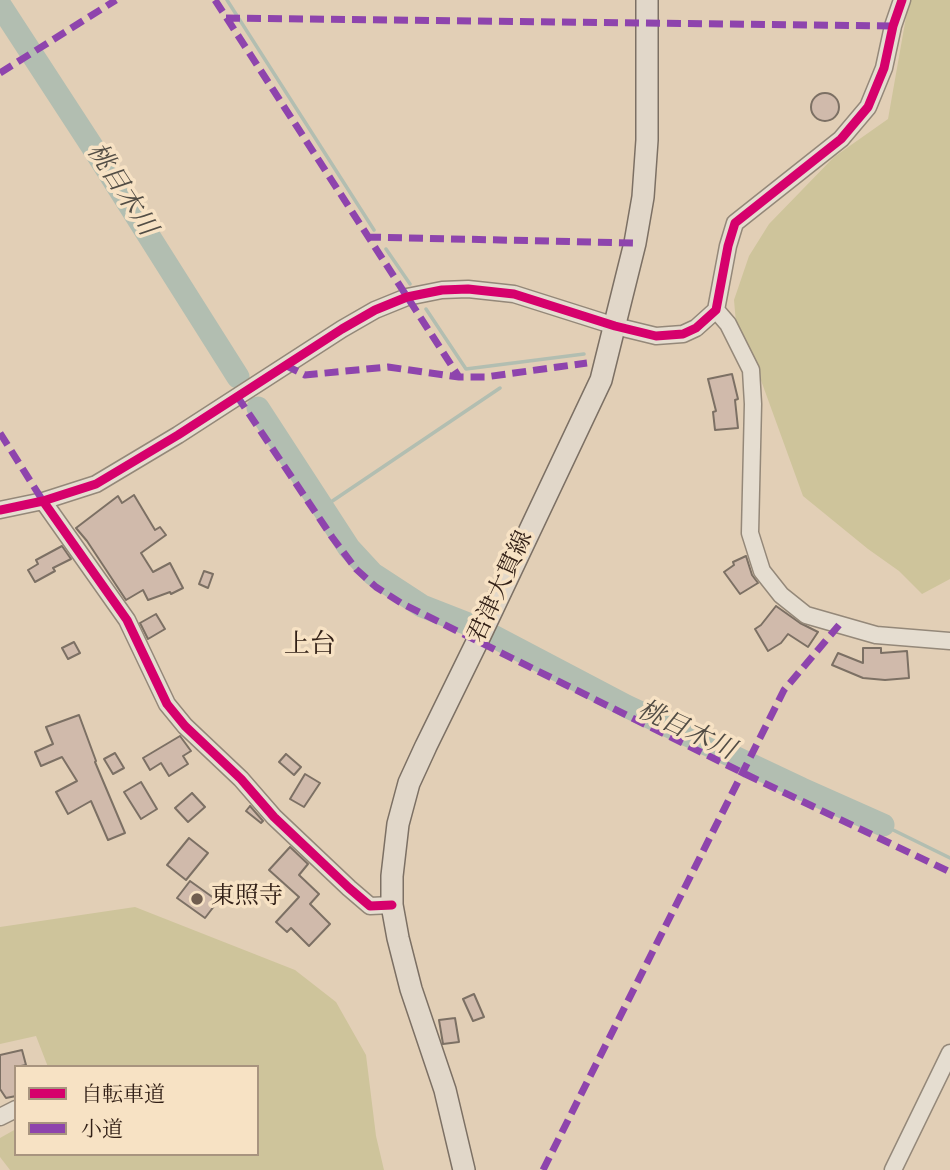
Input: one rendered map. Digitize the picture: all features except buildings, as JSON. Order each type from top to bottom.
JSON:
[{"type":"main road","name":"君津大貫線","points":[[464,1170],[446,1090],[404,967],[392,905],[392,876],[398,824],[410,783],[601,380],[635,243],[643,197],[647,140],[647,0]]},
{"type":"street","points":[[0,510],[43,501],[96,484],[178,435],[342,328],[407,297],[442,290],[468,289],[514,294],[656,336],[683,334],[705,322],[716,310],[735,223],[841,139],[867,107],[884,68],[902,0]]},
{"type":"street","points":[[716,310],[728,324],[751,370],[753,404],[750,533],[762,571],[781,595],[806,615],[876,635],[950,641]]},
{"type":"street","points":[[43,501],[127,620],[167,704],[185,726],[241,779],[274,817],[349,888],[370,906],[392,905]]},
{"type":"street","points":[[893,1170],[950,1053]]},
{"type":"shaded area","points":[[909,0],[950,0],[950,579],[922,594],[899,571],[803,496],[750,350],[736,323],[734,300],[749,256],[769,224],[834,157],[888,119]]},
{"type":"shaded area","points":[[135,907],[295,970],[336,1002],[366,1055],[376,1136],[384,1170],[10,1170],[0,1157],[0,1138],[14,1130],[14,1156],[259,1156],[259,1065],[47,1065],[36,1036],[0,1044],[0,927]]},
{"type":"waterway","points":[[227,0],[374,230]]},
{"type":"waterway","name":"桃目木川","points":[[0,5],[238,377]]},
{"type":"waterway","points":[[386,249],[410,284]]},
{"type":"waterway","points":[[426,309],[466,369],[584,354]]},
{"type":"waterway","points":[[322,508],[500,388]]},
{"type":"waterway","name":"桃目木川","points":[[258,408],[349,548],[373,574],[422,606],[468,624]]},
{"type":"waterway","name":"桃目木川","points":[[491,635],[626,706],[883,825]]},
{"type":"waterway","points":[[883,825],[950,858]]},
{"type":"marked path","points":[[0,73],[116,0]]},
{"type":"marked path","points":[[215,0],[459,377]]},
{"type":"marked path","points":[[226,18],[893,26]]},
{"type":"marked path","points":[[367,237],[635,243]]},
{"type":"marked path","points":[[285,365],[305,375],[388,367],[459,377],[485,377],[587,363]]},
{"type":"marked path","points":[[237,396],[332,537],[356,569],[376,587],[401,603],[741,772],[950,872]]},
{"type":"marked path","points":[[0,433],[43,501]]},
{"type":"marked path","points":[[543,1170],[784,690],[839,625]]},
{"type":"cycle path","points":[[0,510],[43,501],[96,484],[178,435],[342,329],[375,310],[407,297],[442,290],[468,289],[514,294],[656,336],[683,334],[696,328],[716,310],[735,223],[841,139],[868,107],[884,68],[902,0]]},
{"type":"cycle path","points":[[43,501],[127,620],[167,704],[185,726],[241,779],[274,817],[349,888],[370,906],[392,905]]},
{"type":"place","name":"東照寺","points":[[197,899]]},
{"type":"district","name":"上台","points":[[310,648]]}]
